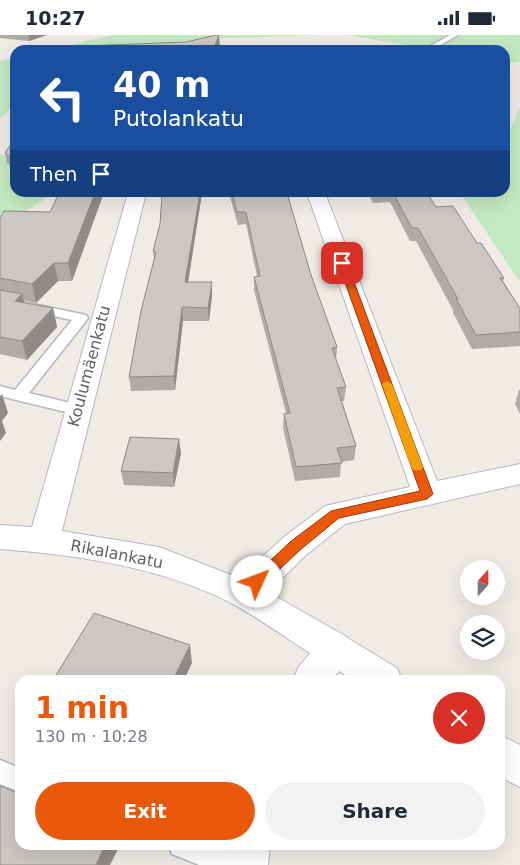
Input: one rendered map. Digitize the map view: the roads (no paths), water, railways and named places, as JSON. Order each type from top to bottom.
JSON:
[{"type":"street","name":"Koulumäenkatu","points":[[45,540],[49,515],[137,197]]},
{"type":"street","points":[[317,197],[427,494]]},
{"type":"street","points":[[244,594],[295,546],[336,514],[520,474]]},
{"type":"street","name":"Rikalankatu","points":[[0,537],[45,540],[159,560],[244,594],[376,675]]},
{"type":"street","points":[[315,675],[335,648]]},
{"type":"street","points":[[505,758],[520,767]]},
{"type":"street","points":[[246,865],[248,850]]},
{"type":"lane","points":[[436,45],[454,35]]},
{"type":"lane","points":[[0,301],[81,317],[20,395]]},
{"type":"lane","points":[[0,391],[78,410]]},
{"type":"lane","points":[[0,772],[15,778]]},
{"type":"lane","points":[[194,850],[231,865]]}]
